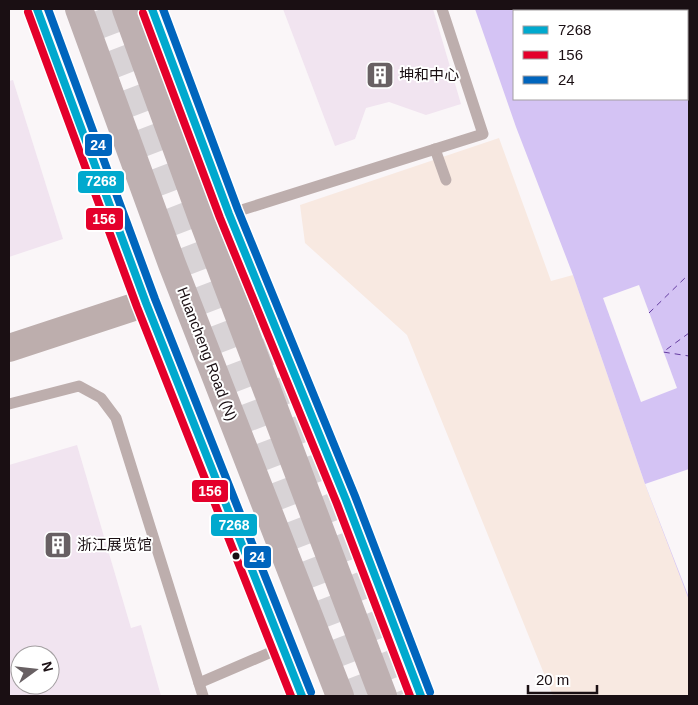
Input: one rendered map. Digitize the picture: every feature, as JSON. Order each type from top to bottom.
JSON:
[{"type":"main road","points":[[38,9],[146,303],[302,696]]},
{"type":"main road","name":"Huancheng Road (N)","points":[[79,9],[172,264],[340,696]]},
{"type":"main road","points":[[126,9],[202,218],[383,696]]},
{"type":"main road","points":[[152,9],[229,214],[346,500],[421,696]]},
{"type":"street","points":[[9,348],[146,303]]},
{"type":"lane","points":[[229,214],[482,134],[442,9]]},
{"type":"lane","points":[[436,149],[446,180]]},
{"type":"lane","points":[[9,404],[79,386],[101,398],[116,418],[203,696]]},
{"type":"lane","points":[[200,684],[283,647]]},
{"type":"shaded area","points":[[475,9],[689,9],[689,600],[645,484],[573,275],[516,127]]},
{"type":"shaded area","points":[[499,138],[551,281],[573,275],[645,484],[688,595],[689,696],[553,696],[407,335],[305,243],[300,205]]},
{"type":"pier","points":[[639,285],[677,388],[641,402],[603,298]]},
{"type":"pier","points":[[689,469],[689,595],[688,595],[645,484]]},
{"type":"building","name":"坤和中心","points":[[283,9],[433,9],[461,104],[426,115],[389,102],[366,108],[355,139],[335,146]]},
{"type":"building","points":[[13,80],[63,239],[9,257],[9,81]]},
{"type":"building","name":"浙江展览馆","points":[[77,445],[131,628],[141,625],[161,696],[9,696],[9,465]]},
{"type":"ferry route","points":[[649,313],[689,274]]},
{"type":"ferry route","points":[[689,333],[663,352],[689,356]]},
{"type":"tunnel","points":[[101,9],[364,696]]},
{"type":"tunnel","points":[[218,221],[398,696]]},
{"type":"transit line","name":"7268","points":[[37,9],[146,303],[302,696]]},
{"type":"transit line","name":"24","points":[[48,9],[155,299],[311,692]]},
{"type":"transit line","name":"7268","points":[[152,9],[229,214],[346,500],[421,696]]},
{"type":"transit line","name":"24","points":[[163,9],[238,210],[355,496],[430,692]]},
{"type":"transit line","name":"156","points":[[28,12],[137,307],[291,696]]},
{"type":"transit line","name":"156","points":[[143,13],[220,218],[337,504],[410,696]]},
{"type":"place","name":"坤和中心","points":[[380,75]]},
{"type":"place","name":"浙江展览馆","points":[[58,545]]}]
